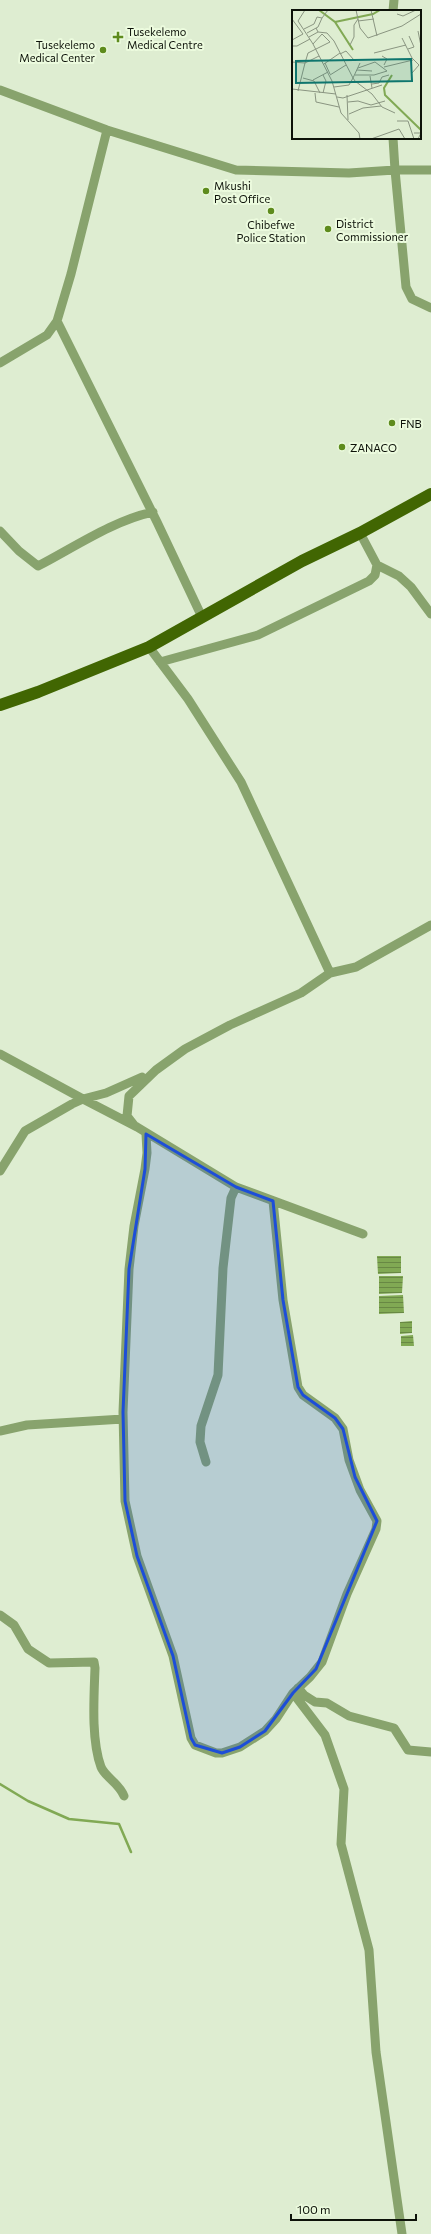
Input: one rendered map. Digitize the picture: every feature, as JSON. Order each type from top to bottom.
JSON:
[{"type":"main road","points":[[0,705],[38,692],[149,646],[201,615],[302,561],[360,533],[431,494]]},
{"type":"street","points":[[393,10],[394,0]]},
{"type":"street","points":[[0,90],[106,130],[236,170],[349,173],[395,170],[431,170]]},
{"type":"street","points":[[0,363],[47,334],[57,321],[106,130]]},
{"type":"street","points":[[393,139],[406,287],[412,299],[431,308]]},
{"type":"street","points":[[57,321],[153,512],[201,615]]},
{"type":"street","points":[[47,334],[65,339]]},
{"type":"street","points":[[0,531],[38,566],[113,527],[140,515],[153,512]]},
{"type":"street","points":[[360,533],[377,565],[399,576],[411,587],[431,614]]},
{"type":"street","points":[[160,662],[258,635],[369,580],[375,575],[377,565]]},
{"type":"street","points":[[149,646],[188,699],[241,782],[330,973]]},
{"type":"street","points":[[363,1234],[236,1187],[146,1134],[127,1116],[129,1096],[156,1070],[185,1049],[230,1025],[301,993],[330,973],[356,967],[431,925]]},
{"type":"street","points":[[0,1054],[137,1127]]},
{"type":"street","points":[[0,1171],[25,1131],[72,1104],[83,1099],[106,1093],[156,1070]]},
{"type":"street","points":[[146,1134],[147,1153],[145,1169],[134,1226],[129,1269],[123,1419],[125,1501],[137,1556],[173,1656],[185,1717],[195,1745],[216,1753],[230,1752],[240,1747],[272,1725],[296,1691],[322,1662],[346,1594],[376,1529],[376,1521],[355,1477],[349,1460],[342,1429],[335,1418],[303,1395],[298,1387],[283,1300],[273,1200]]},
{"type":"street","points":[[206,1462],[201,1447],[201,1430],[218,1375],[223,1260],[230,1198],[236,1187]]},
{"type":"street","points":[[0,1431],[27,1425],[123,1419]]},
{"type":"street","points":[[0,1615],[14,1625],[28,1649],[49,1663],[94,1662],[94,1726],[101,1766],[115,1782],[124,1796]]},
{"type":"street","points":[[296,1691],[312,1700],[326,1703],[350,1717],[376,1722],[384,1727],[394,1728],[408,1750],[431,1752]]},
{"type":"street","points":[[296,1691],[325,1735],[344,1789],[341,1844],[369,1950],[376,2052],[402,2234]]},
{"type":"highlighted area","points":[[146,1134],[236,1187],[273,1201],[283,1300],[298,1387],[303,1395],[335,1418],[343,1429],[355,1477],[377,1521],[316,1669],[293,1693],[265,1731],[240,1747],[222,1753],[195,1745],[191,1738],[173,1656],[137,1556],[125,1501],[123,1412],[129,1269],[145,1169]]},
{"type":"shaded area","points":[[377,1256],[401,1256],[401,1273],[378,1274]]},
{"type":"shaded area","points":[[379,1276],[403,1276],[402,1293],[379,1294]]},
{"type":"shaded area","points":[[403,1295],[404,1313],[379,1314],[379,1296]]},
{"type":"shaded area","points":[[412,1321],[412,1333],[400,1334],[400,1322]]},
{"type":"shaded area","points":[[413,1335],[414,1346],[401,1346],[401,1336]]},
{"type":"waterway","points":[[0,1784],[28,1801],[69,1819],[119,1824],[131,1852]]},
{"type":"place","name":"Tusekelemo Medical Centre","points":[[118,37]]},
{"type":"place","name":"Tusekelemo Medical Center","points":[[103,50]]},
{"type":"place","name":"Mkushi Post Office","points":[[206,191]]},
{"type":"place","name":"Chibefwe Police Station","points":[[271,211]]},
{"type":"place","name":"District Commissioner","points":[[328,229]]},
{"type":"place","name":"FNB","points":[[392,423]]},
{"type":"place","name":"ZANACO","points":[[342,447]]}]
